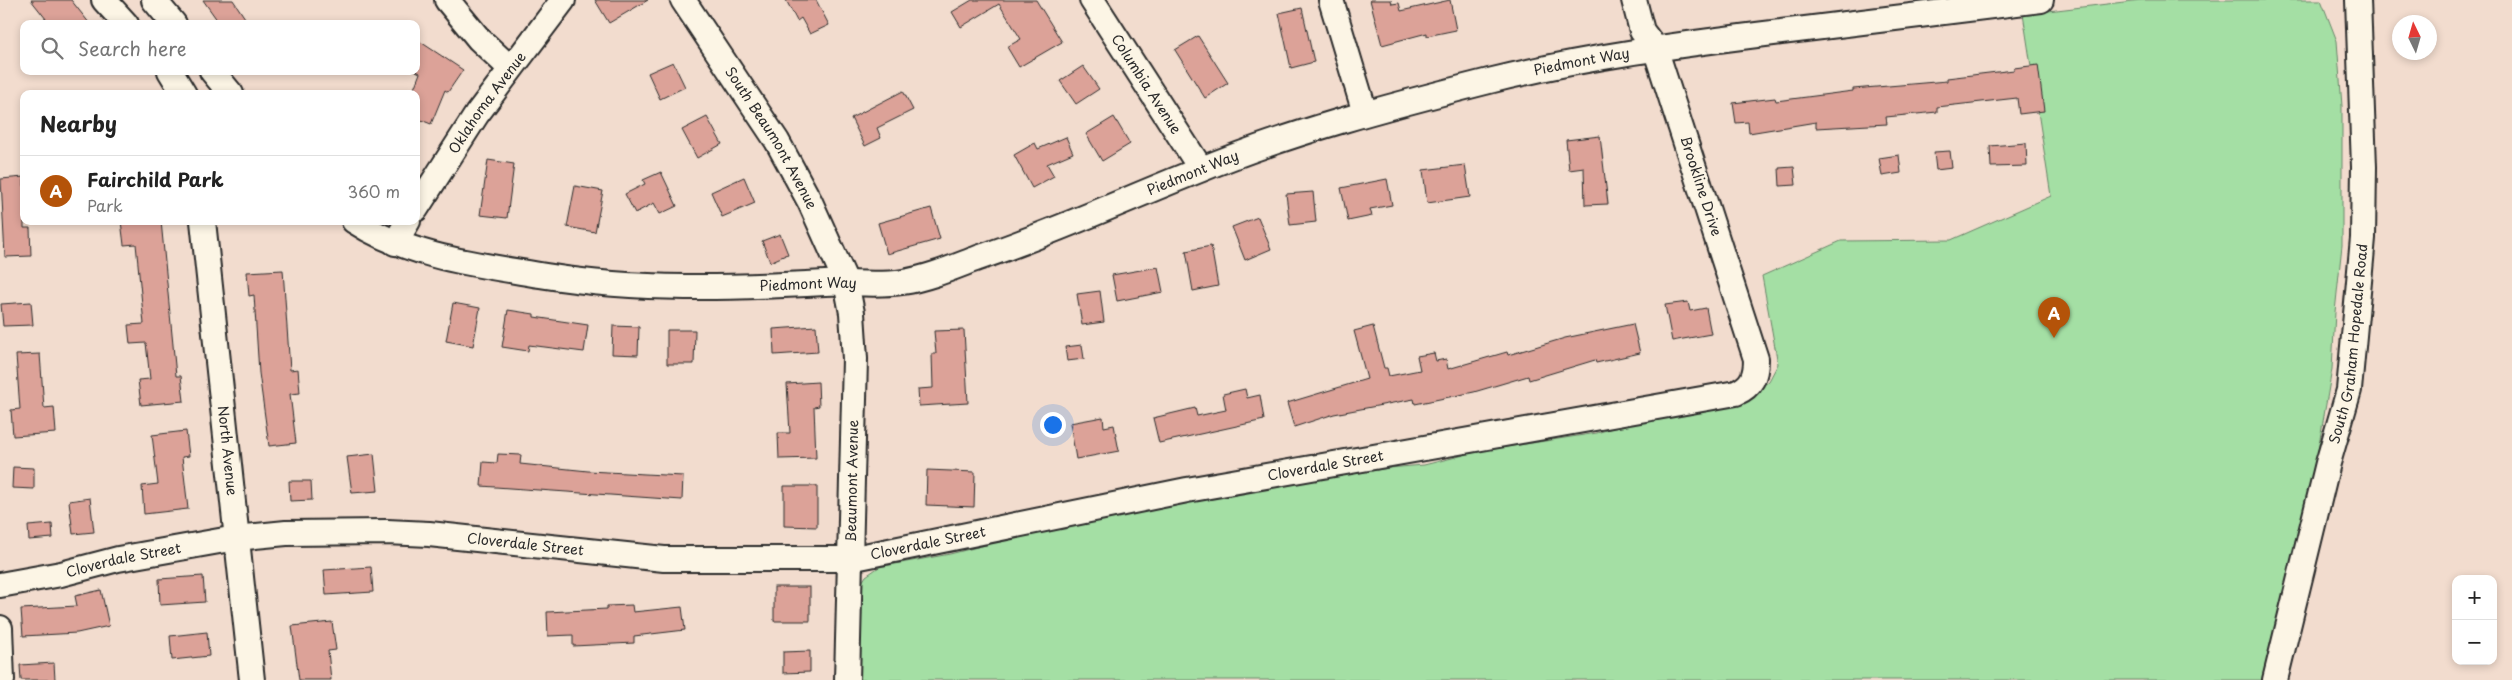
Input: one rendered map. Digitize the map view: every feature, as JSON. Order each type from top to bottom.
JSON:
[{"type":"street","points":[[104,0],[122,20]]},
{"type":"street","points":[[154,0],[171,20]]},
{"type":"street","points":[[447,0],[479,40],[510,68]]},
{"type":"street","name":"Oklahoma Avenue","points":[[420,203],[477,114],[510,68],[564,0]]},
{"type":"street","name":"South Beaumont Avenue","points":[[684,0],[776,141],[810,202],[846,282]]},
{"type":"street","name":"Columbia Avenue","points":[[1092,0],[1201,169]]},
{"type":"street","points":[[1331,0],[1365,113]]},
{"type":"street","name":"Brookline Drive","points":[[1634,0],[1642,31],[1655,48],[1756,359],[1754,377]]},
{"type":"street","name":"Piedmont Way","points":[[361,225],[395,243],[472,264],[621,286],[726,288],[846,282],[868,284],[902,282],[924,277],[1045,235],[1201,169],[1365,113],[1495,80],[1655,48],[2041,0]]},
{"type":"street","name":"South Graham Hopedale Road","points":[[2275,680],[2351,377],[2363,238],[2364,167],[2358,0]]},
{"type":"street","points":[[172,75],[182,90]]},
{"type":"street","points":[[215,75],[228,90]]},
{"type":"street","name":"North Avenue","points":[[203,225],[252,680]]},
{"type":"street","points":[[395,243],[406,225]]},
{"type":"street","name":"Beaumont Avenue","points":[[846,282],[852,313],[855,359],[847,680]]},
{"type":"street","name":"Cloverdale Street","points":[[0,585],[236,538],[286,534],[387,532],[664,559],[850,559],[1187,490],[1736,393],[1750,384],[1754,377]]},
{"type":"street","points":[[0,628],[2,680]]},
{"type":"green space","points":[[2141,0],[2321,0],[2337,41],[2342,106],[2342,245],[2335,312],[2332,369],[2310,497],[2267,680],[854,680],[857,590],[866,576],[879,567],[950,554],[1024,535],[1176,503],[1389,468],[1424,465],[1480,451],[1597,433],[1662,412],[1750,397],[1769,381],[1778,364],[1762,276],[1841,241],[1951,240],[2051,196],[2023,14]]},
{"type":"building","points":[[31,0],[71,0],[87,20],[47,20]]},
{"type":"building","points":[[203,0],[233,0],[246,20],[217,20]]},
{"type":"building","points":[[595,0],[648,0],[609,23]]},
{"type":"building","points":[[786,0],[816,0],[829,25],[810,34],[801,18],[797,21]]},
{"type":"building","points":[[972,0],[1036,0],[1062,42],[1019,67],[1007,47],[1021,39],[999,4],[961,27],[952,12]]},
{"type":"building","points":[[1370,0],[1391,0],[1392,4],[1399,3],[1401,11],[1450,0],[1456,30],[1427,36],[1427,33],[1382,45]]},
{"type":"building","points":[[1302,8],[1314,62],[1291,68],[1279,13]]},
{"type":"building","points":[[1198,36],[1228,83],[1205,98],[1175,50]]},
{"type":"building","points":[[420,42],[463,70],[448,92],[445,90],[431,124],[420,120],[420,90],[414,90],[420,75]]},
{"type":"building","points":[[673,62],[685,87],[660,99],[648,73]]},
{"type":"building","points":[[2038,65],[2044,111],[2019,114],[2017,98],[1937,107],[1937,112],[1886,117],[1887,124],[1816,128],[1816,122],[1749,133],[1748,122],[1736,123],[1733,103],[1775,98],[1776,101],[1853,91],[1853,89],[1947,81],[1947,78],[2014,70],[2014,68]]},
{"type":"building","points":[[1083,66],[1099,89],[1076,104],[1060,81]]},
{"type":"building","points":[[903,91],[913,110],[877,128],[881,138],[865,146],[851,118]]},
{"type":"building","points":[[707,117],[722,144],[697,158],[682,130]]},
{"type":"building","points":[[1114,117],[1130,144],[1102,161],[1086,134]]},
{"type":"building","points":[[1600,136],[1608,204],[1585,205],[1584,168],[1569,170],[1566,140]]},
{"type":"building","points":[[1066,137],[1073,153],[1047,164],[1054,176],[1032,188],[1014,155],[1035,143],[1038,149]]},
{"type":"building","points":[[2026,143],[2027,166],[1991,167],[1990,146]]},
{"type":"building","points":[[1950,151],[1952,168],[1936,170],[1934,152]]},
{"type":"building","points":[[1899,155],[1901,173],[1882,176],[1879,158]]},
{"type":"building","points":[[488,160],[514,164],[507,218],[480,215]]},
{"type":"building","points":[[1465,165],[1470,197],[1427,203],[1423,170]]},
{"type":"building","points":[[1794,167],[1796,185],[1780,186],[1779,168]]},
{"type":"building","points":[[661,172],[677,206],[660,214],[654,203],[635,213],[625,194],[645,184],[643,180]]},
{"type":"building","points":[[20,177],[20,225],[24,225],[24,228],[30,228],[31,256],[5,257],[1,179]]},
{"type":"building","points":[[744,177],[755,203],[722,217],[711,192]]},
{"type":"building","points":[[1387,179],[1392,205],[1370,209],[1372,216],[1348,221],[1341,188]]},
{"type":"building","points":[[575,186],[603,191],[595,232],[567,227]]},
{"type":"building","points":[[1313,192],[1316,222],[1290,225],[1286,194]]},
{"type":"building","points":[[931,208],[940,239],[887,254],[878,223]]},
{"type":"building","points":[[1258,217],[1271,249],[1245,260],[1232,227]]},
{"type":"building","points":[[122,225],[161,225],[176,376],[181,376],[184,401],[141,405],[138,380],[150,379],[146,343],[130,344],[128,325],[144,324],[136,244],[124,245]]},
{"type":"building","points":[[780,234],[788,254],[770,262],[762,241]]},
{"type":"building","points":[[1211,246],[1218,286],[1193,291],[1186,251]]},
{"type":"building","points":[[1158,267],[1163,292],[1117,301],[1112,275]]},
{"type":"building","points":[[283,270],[290,370],[298,369],[300,393],[290,394],[296,443],[269,446],[259,373],[254,295],[249,296],[247,272]]},
{"type":"building","points":[[1100,291],[1104,322],[1082,325],[1077,294]]},
{"type":"building","points":[[31,302],[33,325],[3,326],[1,304]]},
{"type":"building","points":[[1688,302],[1690,311],[1706,308],[1711,334],[1672,341],[1665,305]]},
{"type":"building","points":[[453,303],[480,308],[473,346],[446,341]]},
{"type":"building","points":[[508,310],[534,314],[534,317],[588,325],[584,352],[529,345],[528,351],[502,347]]},
{"type":"building","points":[[1633,324],[1640,353],[1596,363],[1595,360],[1529,380],[1528,376],[1474,392],[1415,404],[1414,399],[1334,414],[1294,427],[1287,403],[1367,379],[1354,331],[1373,326],[1384,368],[1387,368],[1389,376],[1420,370],[1417,356],[1434,353],[1436,361],[1446,359],[1448,369],[1507,352],[1508,355],[1565,338]]},
{"type":"building","points":[[613,326],[639,327],[638,355],[612,354]]},
{"type":"building","points":[[816,326],[818,352],[774,355],[773,329]]},
{"type":"building","points":[[667,330],[695,330],[694,364],[667,364]]},
{"type":"building","points":[[964,330],[968,403],[919,406],[918,389],[933,388],[932,354],[936,354],[934,331]]},
{"type":"building","points":[[1082,345],[1084,359],[1067,361],[1065,347]]},
{"type":"building","points":[[40,354],[44,408],[54,407],[56,433],[13,436],[11,410],[20,409],[16,355]]},
{"type":"building","points":[[818,382],[819,406],[814,407],[816,458],[779,459],[778,433],[790,433],[787,384]]},
{"type":"building","points":[[1245,389],[1247,398],[1260,395],[1264,420],[1159,443],[1153,418],[1195,408],[1197,416],[1226,410],[1223,394]]},
{"type":"building","points":[[1103,417],[1104,427],[1114,425],[1119,451],[1076,459],[1070,423]]},
{"type":"building","points":[[186,431],[189,456],[182,457],[188,509],[144,514],[142,486],[158,484],[152,435]]},
{"type":"building","points":[[374,454],[378,491],[352,493],[347,457]]},
{"type":"building","points":[[498,454],[521,455],[520,464],[588,471],[683,476],[682,500],[481,486],[483,462],[497,463]]},
{"type":"building","points":[[13,467],[34,468],[34,489],[12,488]]},
{"type":"building","points":[[927,470],[975,472],[974,507],[926,505]]},
{"type":"building","points":[[289,481],[311,481],[312,500],[290,501]]},
{"type":"building","points":[[784,486],[817,486],[817,527],[784,526]]},
{"type":"building","points":[[90,498],[94,532],[73,534],[69,501]]},
{"type":"building","points":[[52,524],[53,538],[29,540],[28,526]]},
{"type":"building","points":[[371,567],[373,592],[326,595],[324,570]]},
{"type":"building","points":[[203,576],[205,602],[160,605],[159,579]]},
{"type":"building","points":[[774,587],[810,587],[810,621],[774,621]]},
{"type":"building","points":[[101,590],[109,626],[77,633],[23,636],[21,609],[77,606],[75,596]]},
{"type":"building","points":[[632,605],[633,612],[682,607],[685,630],[634,636],[634,643],[573,646],[573,635],[548,636],[547,612],[607,609],[607,606]]},
{"type":"building","points":[[332,622],[336,650],[328,651],[331,680],[299,680],[292,626]]},
{"type":"building","points":[[207,632],[209,656],[172,660],[170,636]]},
{"type":"building","points":[[810,651],[810,672],[783,673],[783,652]]},
{"type":"building","points":[[54,663],[55,680],[21,680],[20,665]]},
{"type":"place","name":"Fairchild Park","points":[[2054,338]]}]
